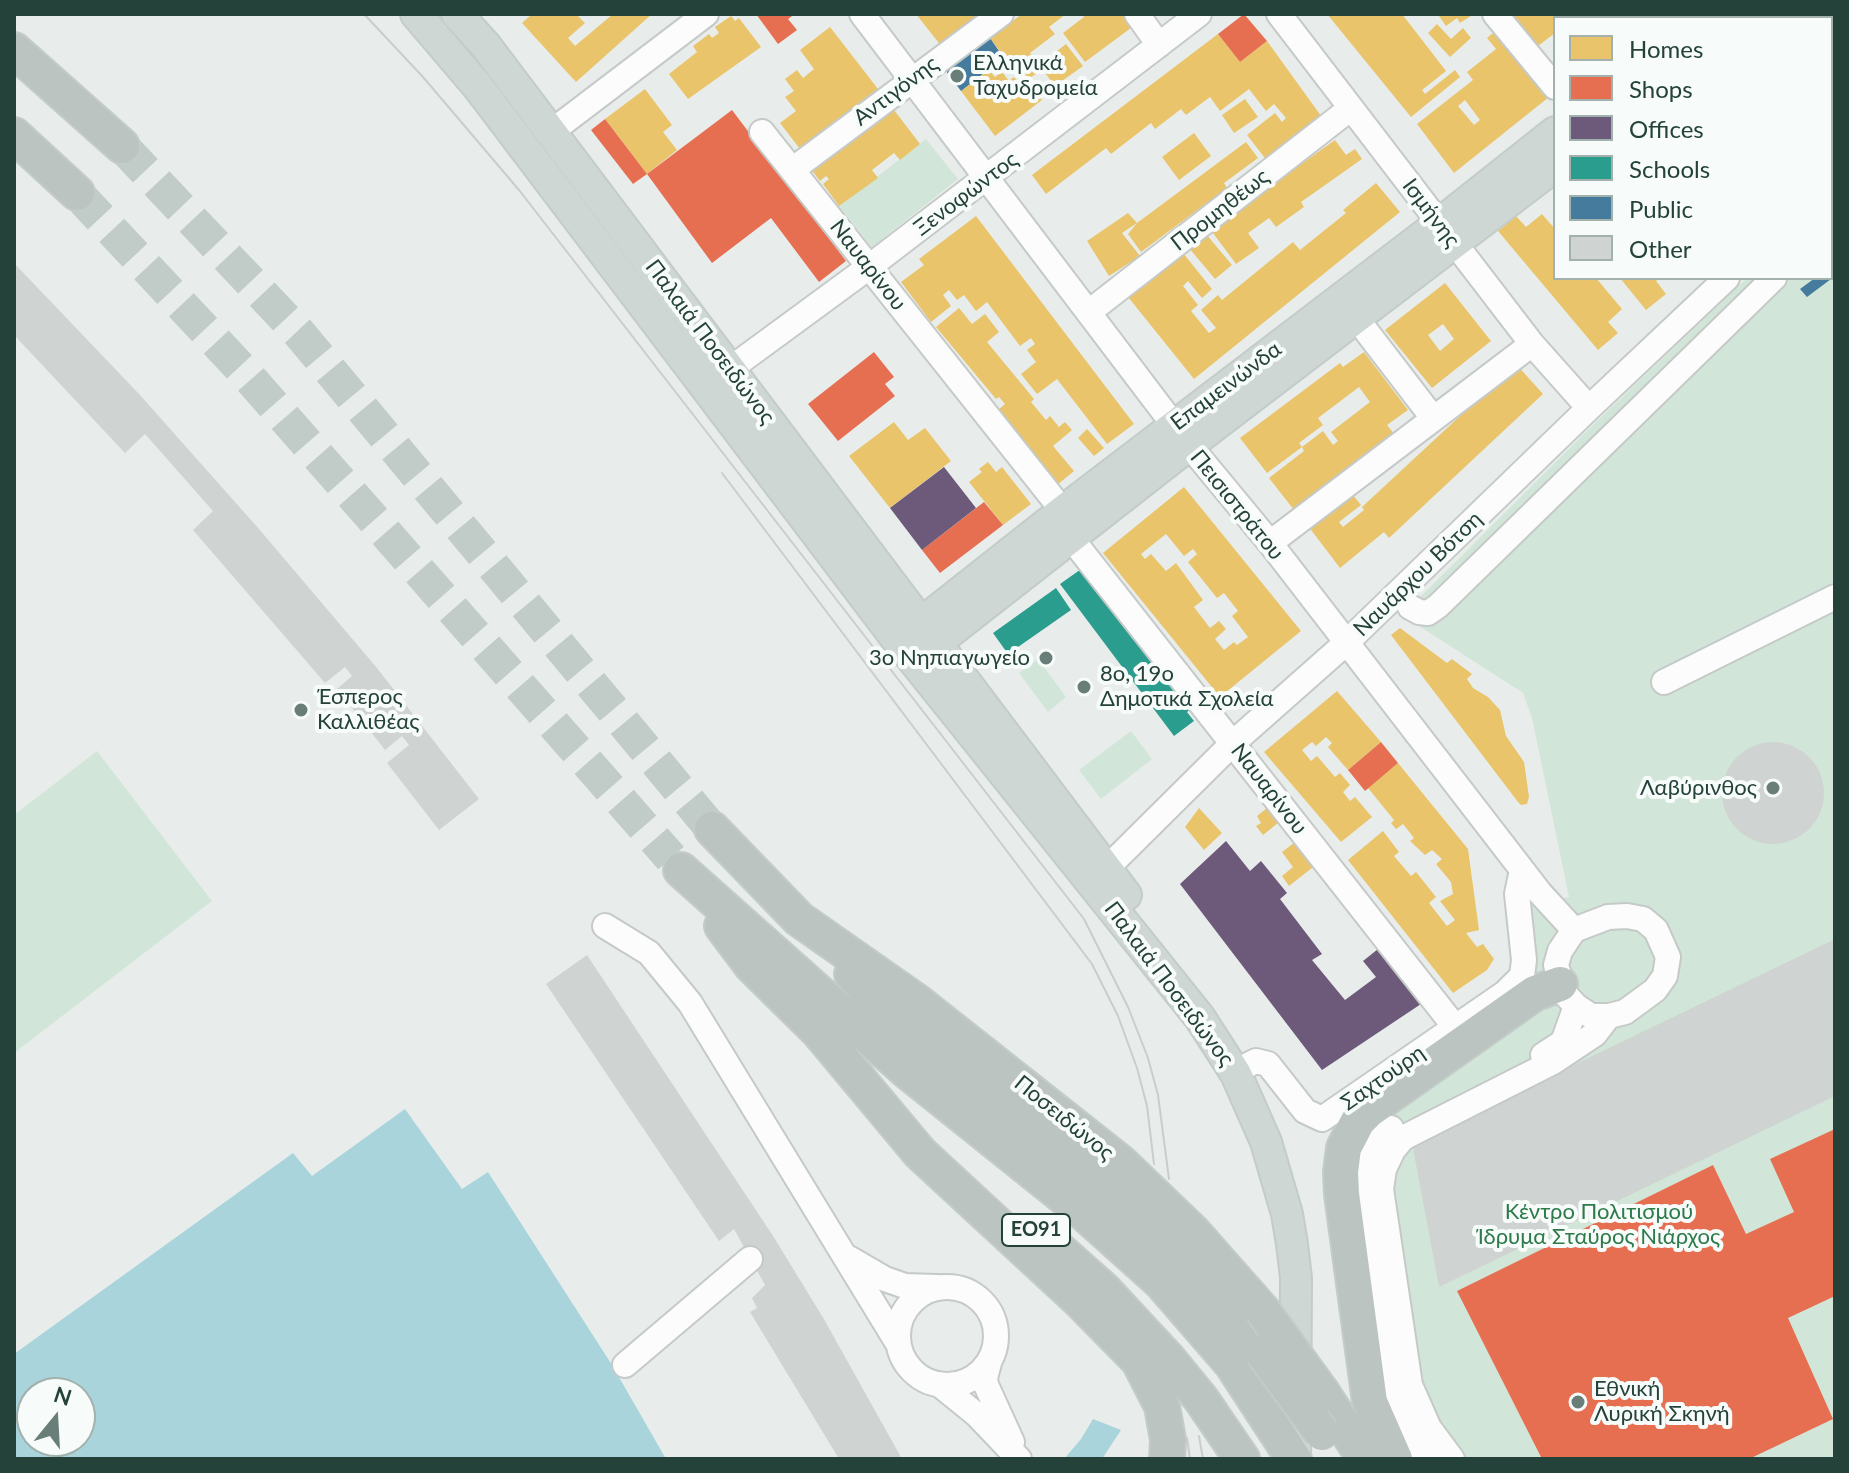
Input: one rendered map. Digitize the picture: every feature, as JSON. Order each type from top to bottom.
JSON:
[{"type":"highway","points":[[14,50],[122,146]]},
{"type":"highway","points":[[14,135],[77,193]]},
{"type":"highway","name":"Ποσειδώνος","points":[[712,829],[799,919],[916,1001],[1121,1163],[1194,1233],[1262,1310],[1323,1394],[1365,1459]]},
{"type":"highway","points":[[1167,1459],[1168,1440],[1162,1406],[1139,1361],[1078,1299],[920,1153],[819,1032],[752,966],[676,864],[896,1061],[1122,1246],[1161,1282],[1232,1364],[1295,1459]]},
{"type":"highway","points":[[799,919],[898,1023],[1041,1134],[1150,1229],[1228,1310],[1262,1352],[1324,1450]]},
{"type":"highway","points":[[1395,1459],[1370,1402],[1342,1194],[1344,1148],[1358,1121],[1369,1110],[1461,1034],[1535,993],[1568,995]]},
{"type":"highway","name":"ΕΟ91","points":[[819,1032],[1104,1290],[1169,1360],[1238,1453]]},
{"type":"main road","name":"Παλαιά Ποσειδώνος","points":[[416,14],[479,88],[628,287],[786,466]]},
{"type":"main road","name":"Παλαιά Ποσειδώνος","points":[[457,14],[486,46],[730,369],[786,466]]},
{"type":"main road","points":[[474,14],[486,46]]},
{"type":"main road","name":"Επαμεινώνδα","points":[[1181,435],[1357,319],[1553,134]]},
{"type":"main road","name":"Επαμεινώνδα","points":[[918,642],[1181,435],[1446,234],[1553,167]]},
{"type":"main road","points":[[628,287],[654,268]]},
{"type":"main road","points":[[786,466],[918,642],[959,672],[1107,868]]},
{"type":"main road","name":"Παλαιά Ποσειδώνος","points":[[918,642],[1218,1043],[1256,1117],[1277,1176],[1294,1253],[1295,1459]]},
{"type":"main road","name":"Παλαιά Ποσειδώνος","points":[[1107,868],[1248,1065],[1284,1139],[1306,1218],[1314,1290],[1324,1450]]},
{"type":"street","points":[[551,132],[706,14]]},
{"type":"street","name":"Πεισιστράτου","points":[[862,14],[1181,435],[1270,543],[1560,918],[1574,930]]},
{"type":"street","name":"Αντιγόνης","points":[[792,170],[1001,14]]},
{"type":"street","points":[[1137,14],[1159,45]]},
{"type":"street","name":"Ξενοφώντος","points":[[730,369],[987,178],[1199,14]]},
{"type":"street","name":"Ισμήνης","points":[[1279,14],[1532,344],[1589,408]]},
{"type":"street","points":[[1495,14],[1553,85]]},
{"type":"street","name":"Προμηθέως","points":[[1089,312],[1351,108]]},
{"type":"street","name":"Ναυαρίνου","points":[[762,132],[1461,1034]]},
{"type":"street","points":[[1410,607],[1428,613],[1438,606],[1772,280]]},
{"type":"street","name":"Ναυάρχου Βότση","points":[[1107,868],[1233,743],[1346,643],[1716,282]]},
{"type":"street","points":[[1357,319],[1433,418]]},
{"type":"street","points":[[1270,543],[1532,344]]},
{"type":"street","points":[[1664,682],[1835,597]]},
{"type":"street","name":"Σαχτούρη","points":[[1248,1065],[1256,1061],[1268,1064],[1305,1111],[1322,1119],[1461,1034],[1522,976],[1524,960],[1517,894],[1522,870]]},
{"type":"street","points":[[1608,917],[1643,919],[1656,930],[1665,947],[1668,957],[1665,976],[1655,990],[1625,1012],[1591,1016],[1568,995],[1556,965],[1560,951],[1574,930],[1608,917]]},
{"type":"street","points":[[605,926],[649,953],[676,984],[897,1342],[902,1358],[911,1371],[924,1380],[954,1385],[968,1381],[989,1363]]},
{"type":"street","points":[[1427,1459],[1401,1419],[1391,1393],[1365,1205],[1369,1160],[1380,1139],[1397,1123],[1549,1052],[1563,1042],[1568,995]]},
{"type":"street","points":[[1452,1459],[1429,1428],[1410,1385],[1381,1189],[1384,1169],[1403,1138],[1553,1062],[1589,1039],[1609,1016]]},
{"type":"street","points":[[843,1254],[885,1279],[905,1286],[967,1290],[988,1308],[997,1335],[985,1378],[986,1385],[1020,1459]]},
{"type":"street","points":[[625,1365],[750,1259]]},
{"type":"street","points":[[897,1342],[902,1313],[912,1300],[938,1287]]},
{"type":"street","points":[[940,1385],[977,1415],[1020,1459]]},
{"type":"green space","points":[[926,139],[958,179],[872,247],[839,206]]},
{"type":"green space","name":"Κέντρο Πολιτισμού Ίδρυμα Σταύρος Νιάρχος","points":[[1835,199],[1835,1459],[1401,1459],[1338,1125],[1530,983],[1524,908],[1569,897],[1532,718],[1523,693],[1402,615],[1594,424],[1745,280],[1833,280]]},
{"type":"green space","points":[[1038,659],[1066,697],[1048,712],[1019,673]]},
{"type":"green space","points":[[1131,731],[1152,759],[1101,799],[1079,770]]},
{"type":"green space","points":[[97,751],[212,901],[14,1053],[14,815]]},
{"type":"water","points":[[405,1109],[462,1189],[488,1172],[612,1365],[666,1459],[14,1459],[14,1354],[293,1153],[312,1176]]},
{"type":"water","points":[[1093,1419],[1121,1430],[1102,1459],[1064,1459],[1081,1439]]},
{"type":"building: Homes","points":[[532,14],[580,14],[578,16],[585,23],[568,38],[575,46],[613,14],[652,14],[576,82],[522,23]]},
{"type":"building: Homes","points":[[916,14],[984,14],[942,47]]},
{"type":"building: Homes","points":[[1022,14],[1066,14],[1049,27],[1055,34],[1030,53],[1039,65],[1066,44],[1083,66],[1055,86],[1042,69],[1029,79],[1021,69],[1016,73],[990,38]]},
{"type":"building: Homes","points":[[1082,14],[1127,14],[1135,25],[1085,62],[1063,33],[1084,17]]},
{"type":"building: Homes","points":[[1327,14],[1402,14],[1446,71],[1422,90],[1425,94],[1455,70],[1460,77],[1411,117]]},
{"type":"building: Homes","points":[[1474,14],[1460,23],[1457,18],[1446,26],[1439,16]]},
{"type":"building: Homes","points":[[1508,14],[1562,14],[1564,16],[1553,16],[1553,35],[1534,49]]},
{"type":"building: Homes","points":[[1632,14],[1634,16],[1586,16]]},
{"type":"building: Homes","points":[[1835,14],[1835,51],[1833,16],[1808,16]]},
{"type":"building: Homes","points":[[731,16],[735,21],[739,18],[761,47],[688,99],[669,74],[697,52],[693,46],[709,34],[712,38],[719,33],[715,27]]},
{"type":"building: Homes","points":[[1437,24],[1451,39],[1463,28],[1471,38],[1450,57],[1428,33]]},
{"type":"building: Homes","points":[[830,27],[878,89],[800,149],[780,123],[796,111],[785,97],[794,91],[785,79],[797,70],[803,78],[814,69],[800,50]]},
{"type":"building: Homes","points":[[1499,28],[1553,94],[1454,173],[1417,124],[1473,80],[1467,72],[1496,49],[1487,38]],"holes":[[[1465,100],[1480,120],[1474,125],[1458,106]]]},
{"type":"building: Homes","points":[[1218,34],[1240,62],[1267,41],[1324,120],[1268,162],[1247,135],[1275,113],[1282,122],[1286,118],[1274,104],[1266,111],[1249,89],[1220,111],[1210,97],[1186,115],[1181,109],[1155,129],[1151,123],[1111,154],[1106,148],[1046,194],[1032,175]]},
{"type":"building: Homes","points":[[1835,57],[1835,121],[1833,118]]},
{"type":"building: Homes","points":[[989,70],[995,77],[1002,72],[1009,81],[1014,77],[1023,89],[1031,84],[1042,100],[995,136],[961,91]]},
{"type":"building: Homes","points":[[645,89],[672,125],[663,132],[677,150],[647,174],[605,119]]},
{"type":"building: Homes","points":[[1245,99],[1258,117],[1234,133],[1222,115]]},
{"type":"building: Homes","points":[[891,106],[920,144],[900,160],[894,153],[872,170],[878,178],[839,206],[823,184],[829,179],[826,176],[820,181],[810,168]]},
{"type":"building: Homes","points":[[1194,133],[1211,156],[1179,180],[1162,157]]},
{"type":"building: Homes","points":[[1335,140],[1346,155],[1355,149],[1362,159],[1301,202],[1304,207],[1276,227],[1269,218],[1248,233],[1259,248],[1236,264],[1210,229]]},
{"type":"building: Homes","points":[[1246,142],[1258,158],[1224,183],[1227,188],[1141,252],[1128,234],[1137,223]]},
{"type":"building: Homes","points":[[1376,183],[1400,212],[1194,379],[1128,297],[1183,253],[1212,289],[1202,298],[1188,281],[1183,286],[1198,305],[1191,311],[1209,333],[1216,328],[1201,310],[1218,295],[1222,300],[1293,242],[1300,250],[1346,213],[1343,210]]},
{"type":"building: Homes","points":[[1128,213],[1137,223],[1122,233],[1140,256],[1109,276],[1087,241]]},
{"type":"building: Homes","points":[[1542,214],[1553,227],[1553,280],[1598,280],[1622,309],[1608,322],[1618,333],[1598,350],[1498,231],[1516,216],[1526,227]]},
{"type":"building: Homes","points":[[976,216],[1134,424],[1107,444],[1057,379],[1037,394],[1021,374],[1036,362],[1027,350],[1035,344],[1031,338],[1020,346],[987,302],[976,311],[964,295],[957,300],[949,290],[943,295],[951,306],[931,322],[901,282],[924,265],[919,259]]},
{"type":"building: Homes","points":[[1206,234],[1232,265],[1215,279],[1189,248]]},
{"type":"building: Homes","points":[[1622,280],[1657,280],[1666,294],[1646,310]]},
{"type":"building: Homes","points":[[1445,283],[1491,341],[1432,388],[1385,330]],"holes":[[[1443,324],[1454,339],[1440,351],[1428,335]]]},
{"type":"building: Homes","points":[[959,308],[972,324],[985,314],[999,332],[987,342],[1034,399],[1031,402],[1046,420],[1050,416],[1059,427],[1065,422],[1072,430],[1053,446],[1074,471],[1057,485],[996,412],[1005,404],[999,397],[996,399],[936,327]]},
{"type":"building: Homes","points":[[1364,352],[1408,410],[1387,425],[1395,435],[1294,510],[1269,478],[1304,451],[1302,447],[1267,473],[1240,438],[1340,363],[1343,367]],"holes":[[[1359,387],[1370,402],[1331,432],[1338,441],[1333,445],[1323,431],[1302,447],[1299,443],[1323,425],[1318,418]]]},
{"type":"building: Homes","points":[[1516,364],[1543,394],[1389,538],[1384,532],[1340,568],[1305,522],[1348,489],[1361,505],[1339,522],[1343,527]]},
{"type":"building: Homes","points":[[894,422],[908,440],[925,428],[951,461],[890,508],[849,456]]},
{"type":"building: Homes","points":[[1087,429],[1104,448],[1094,456],[1078,438]]},
{"type":"building: Homes","points":[[988,462],[996,472],[1002,467],[1031,504],[1003,525],[969,482],[982,472],[979,469]]},
{"type":"building: Homes","points":[[1184,487],[1301,631],[1220,697],[1103,553]],"holes":[[[1166,534],[1184,556],[1193,549],[1197,554],[1188,562],[1217,598],[1224,593],[1238,611],[1232,616],[1248,637],[1237,645],[1234,642],[1224,650],[1215,639],[1226,629],[1219,621],[1210,628],[1194,607],[1203,600],[1176,563],[1166,571],[1151,554],[1145,559],[1141,554]]]},
{"type":"building: Homes","points":[[1400,628],[1447,663],[1452,659],[1472,674],[1467,679],[1473,688],[1488,697],[1500,710],[1506,736],[1524,762],[1529,797],[1527,804],[1518,802],[1391,635]]},
{"type":"building: Homes","points":[[1337,691],[1381,742],[1348,770],[1328,747],[1332,743],[1326,737],[1316,746],[1312,742],[1302,750],[1311,761],[1317,756],[1335,777],[1340,773],[1350,785],[1343,792],[1350,801],[1355,797],[1372,817],[1341,842],[1264,752]]},
{"type":"building: Homes","points":[[1398,763],[1468,849],[1479,930],[1466,933],[1477,947],[1483,944],[1494,959],[1487,970],[1453,993],[1348,860],[1383,831],[1399,852],[1394,856],[1411,876],[1416,872],[1436,897],[1429,903],[1447,926],[1455,920],[1440,901],[1453,894],[1451,882],[1436,864],[1442,859],[1432,850],[1425,855],[1410,841],[1414,838],[1403,824],[1396,829],[1391,823],[1394,820],[1368,788]]},
{"type":"building: Homes","points":[[1199,808],[1222,833],[1204,850],[1185,827]]},
{"type":"building: Homes","points":[[1267,808],[1278,823],[1263,835],[1256,826],[1261,823],[1257,816]]},
{"type":"building: Homes","points":[[1298,840],[1317,864],[1289,886],[1282,876],[1293,867],[1282,852]]},
{"type":"building: Shops","points":[[756,14],[795,14],[788,19],[797,30],[778,44]]},
{"type":"building: Shops","points":[[1244,14],[1267,41],[1240,62],[1218,34]]},
{"type":"building: Shops","points":[[732,110],[846,261],[819,282],[771,218],[712,263],[647,174]]},
{"type":"building: Shops","points":[[605,119],[647,174],[633,184],[591,130]]},
{"type":"building: Shops","points":[[874,352],[894,377],[885,384],[895,396],[838,441],[808,404]]},
{"type":"building: Shops","points":[[984,502],[1003,525],[940,573],[922,550]]},
{"type":"building: Shops","points":[[1381,742],[1398,763],[1365,791],[1348,770]]},
{"type":"building: Shops","points":[[1835,1129],[1835,1296],[1788,1318],[1833,1419],[1749,1459],[1542,1459],[1457,1291],[1713,1165],[1746,1234],[1794,1212],[1770,1159]]},
{"type":"building: Offices","points":[[944,467],[976,508],[922,550],[890,508]]},
{"type":"building: Offices","points":[[1226,841],[1250,871],[1261,861],[1287,893],[1280,899],[1322,954],[1312,960],[1345,1000],[1376,977],[1363,961],[1378,949],[1421,1004],[1322,1070],[1180,884]]},
{"type":"building: Schools","points":[[1084,567],[1191,709],[1187,712],[1194,721],[1174,736],[1060,584]]},
{"type":"building: Schools","points":[[1056,588],[1071,610],[1008,654],[993,633]]},
{"type":"building: Public","points":[[990,38],[999,51],[992,56],[997,63],[961,91],[946,71]]},
{"type":"building: Public","points":[[1812,280],[1830,280],[1807,297],[1800,289]]},
{"type":"building: Other","points":[[14,263],[140,395],[259,529],[377,668],[479,799],[439,830],[387,763],[409,745],[402,736],[385,750],[337,689],[352,676],[345,667],[325,683],[193,530],[213,511],[145,434],[125,453],[14,335]]},
{"type":"building: Other","name":"Λαβύρινθος","points":[[1773,742],[1802,750],[1816,764],[1824,793],[1816,822],[1802,836],[1773,844],[1744,836],[1730,822],[1722,793],[1730,764],[1744,750]]},
{"type":"building: Other","points":[[1835,939],[1835,1096],[1439,1287],[1412,1143]]},
{"type":"building: Other","points":[[587,955],[775,1239],[902,1459],[839,1459],[750,1312],[757,1308],[752,1298],[765,1285],[734,1229],[719,1241],[546,984]]},
{"type":"tunnel","points":[[122,146],[299,333],[712,829]]},
{"type":"tunnel","points":[[77,193],[246,374],[671,858]]},
{"type":"tram line","points":[[364,14],[423,77],[519,190],[1084,919],[1128,1007],[1148,1058],[1158,1095],[1169,1179]]},
{"type":"tram line","points":[[722,473],[1092,964],[1118,1016],[1137,1068],[1147,1106],[1154,1164]]},
{"type":"tram line","points":[[1199,1436],[1203,1459]]},
{"type":"tram line","points":[[1187,1438],[1190,1459]]},
{"type":"place","name":"Ελληνικά Ταχυδρομεία","points":[[957,76]]},
{"type":"place","name":"3ο Νηπιαγωγείο","points":[[1046,658]]},
{"type":"place","name":"8ο, 19ο Δημοτικά Σχολεία","points":[[1084,687]]},
{"type":"place","name":"Έσπερος Καλλιθέας","points":[[301,710]]},
{"type":"place","name":"Λαβύρινθος","points":[[1773,788]]},
{"type":"place","name":"Εθνική Λυρική Σκηνή","points":[[1578,1402]]}]
